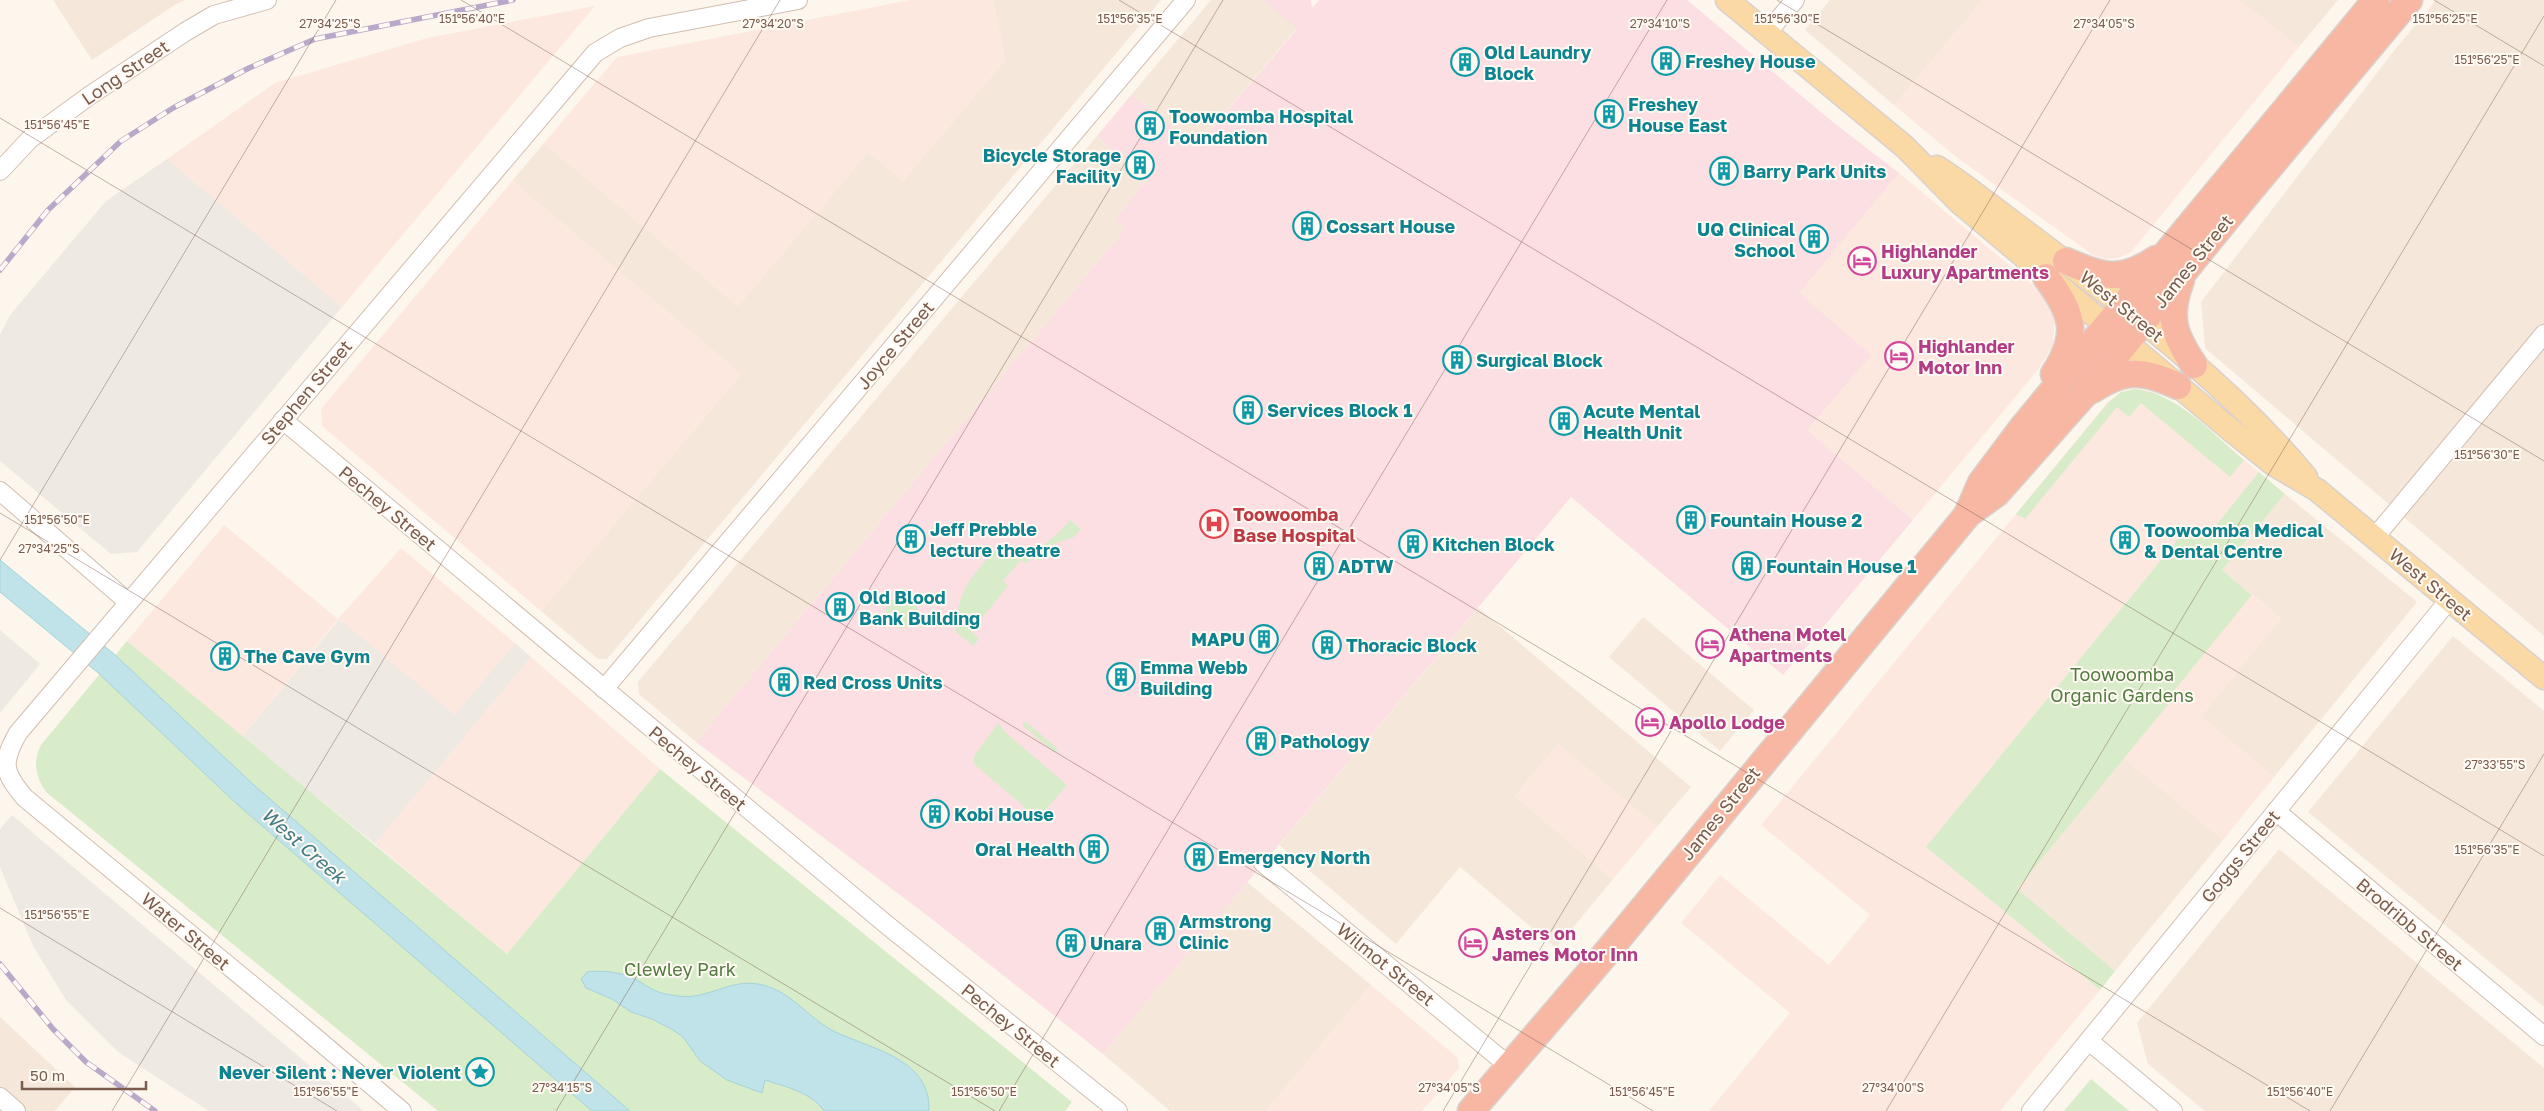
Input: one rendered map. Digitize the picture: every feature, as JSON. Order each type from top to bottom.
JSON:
[{"type":"highway","name":"James Street","points":[[1968,514],[1981,483],[2032,416],[2376,0]]},
{"type":"highway","name":"James Street","points":[[1471,1111],[1508,1065],[1598,963],[1968,514],[1997,493],[2082,397],[2409,0]]},
{"type":"highway","points":[[2066,261],[2095,273],[2118,276],[2146,265],[2170,249]]},
{"type":"highway","points":[[2184,272],[2174,299],[2173,322],[2180,344],[2194,365]]},
{"type":"highway","points":[[2032,416],[2044,389],[2065,356],[2071,340],[2068,313],[2062,299],[2046,276]]},
{"type":"highway","points":[[2082,397],[2106,381],[2129,373],[2156,376],[2178,386]]},
{"type":"main road","name":"West Street","points":[[1727,0],[1904,147],[1960,203],[2178,386],[2274,464],[2317,490],[2375,536],[2544,678]]},
{"type":"main road","name":"West Street","points":[[1904,147],[1964,184],[2066,261],[2194,365],[2250,415],[2317,490]]},
{"type":"street","name":"Long Street","points":[[0,171],[30,140],[89,96],[185,32],[214,14],[266,0]]},
{"type":"street","name":"Stephen Street","points":[[18,733],[595,53],[620,38],[650,28],[798,0]]},
{"type":"street","name":"Joyce Street","points":[[604,689],[1186,0]]},
{"type":"street","points":[[1767,33],[1795,0]]},
{"type":"street","points":[[2375,536],[2544,334]]},
{"type":"street","name":"Pechey Street","points":[[283,420],[887,925],[1118,1111]]},
{"type":"street","points":[[0,491],[128,602]]},
{"type":"street","name":"Goggs Street","points":[[2030,1111],[2449,600]]},
{"type":"street","name":"Water Street","points":[[18,733],[9,749],[6,768],[13,784],[25,798],[402,1111]]},
{"type":"street","name":"Brodribb Street","points":[[2276,811],[2544,1036]]},
{"type":"street","name":"Wilmot Street","points":[[1263,863],[1508,1065]]},
{"type":"street","points":[[2089,1041],[2173,1111]]},
{"type":"street","points":[[0,1097],[16,1111]]},
{"type":"shaded area","points":[[53,0],[186,0],[176,4],[92,60]]},
{"type":"shaded area","points":[[910,0],[993,0],[1005,60],[903,181],[868,152],[738,306],[544,143],[617,57]]},
{"type":"shaded area","points":[[993,0],[1161,0],[607,659],[598,659],[541,611],[741,374],[512,181],[544,143],[738,306],[868,152],[903,181],[1005,60]]},
{"type":"shaded area","points":[[1211,0],[1264,0],[1297,28],[1196,147],[1132,94]]},
{"type":"shaded area","name":"Toowoomba Base Hospital","points":[[1264,0],[1311,0],[1312,8],[1319,0],[1687,0],[1834,123],[1899,173],[1799,293],[1871,355],[1807,430],[1913,520],[1783,675],[1571,497],[1103,1054],[928,916],[696,742],[1126,228],[1115,219],[1147,180],[1097,136],[1132,94],[1196,147],[1297,29]]},
{"type":"shaded area","points":[[1830,0],[1983,0],[1894,105],[1805,30]]},
{"type":"shaded area","points":[[1983,0],[2239,0],[2299,47],[2131,252],[2118,258],[2105,259],[2093,255],[1955,156],[1894,105]]},
{"type":"shaded area","points":[[2239,0],[2338,0],[2299,47]]},
{"type":"shaded area","points":[[2436,0],[2544,0],[2544,636],[2205,348],[2201,302],[2393,52]]},
{"type":"shaded area","points":[[595,6],[342,307],[167,159],[275,83],[427,38]]},
{"type":"shaded area","points":[[1097,136],[1147,180],[1115,219],[1126,228],[696,742],[639,694],[638,682]]},
{"type":"shaded area","points":[[167,159],[342,307],[137,552],[111,554],[0,461],[0,335],[10,315],[106,201]]},
{"type":"shaded area","points":[[1899,173],[2040,291],[2051,305],[2055,316],[2053,345],[2037,371],[1913,520],[1807,430],[1798,293]]},
{"type":"shaded area","points":[[512,181],[741,374],[541,611],[322,426],[321,409]]},
{"type":"shaded area","points":[[2135,389],[2153,392],[2182,409],[2259,472],[2204,540],[2188,527],[1926,847],[2100,990],[2000,1111],[1709,1111],[1790,1013],[1681,923],[1720,875],[1829,965],[1870,915],[1761,825],[2107,403],[2121,392]]},
{"type":"shaded area","points":[[2285,494],[2417,602],[2274,777],[2201,716],[2281,618],[2222,570]]},
{"type":"shaded area","points":[[224,525],[338,619],[242,737],[127,641]]},
{"type":"shaded area","points":[[401,548],[515,643],[455,716],[338,619]]},
{"type":"shaded area","points":[[2252,595],[2281,618],[2201,716],[2274,777],[2223,840],[2124,758],[2176,695],[2172,692]]},
{"type":"shaded area","points":[[1478,608],[1691,787],[1657,827],[1558,744],[1515,796],[1613,879],[1556,948],[1460,867],[1396,944],[1279,845]]},
{"type":"shaded area","points":[[1643,617],[1754,710],[1720,751],[1609,657]]},
{"type":"shaded area","points":[[339,619],[455,715],[515,643],[531,657],[375,844],[242,737]]},
{"type":"shaded area","points":[[0,630],[40,664],[0,713]]},
{"type":"shaded area","points":[[2453,636],[2544,711],[2544,1007],[2308,812]]},
{"type":"shaded area","points":[[531,657],[660,769],[507,954],[375,844]]},
{"type":"shaded area","points":[[1558,744],[1657,827],[1613,879],[1515,796]]},
{"type":"shaded area","points":[[2124,758],[2223,840],[2115,971],[2016,889]]},
{"type":"shaded area","points":[[12,815],[364,1111],[209,1111],[118,1052],[66,1000],[33,946],[0,867],[0,829]]},
{"type":"shaded area","points":[[2279,849],[2544,1068],[2544,1111],[2205,1111],[2148,1064],[2137,1023]]},
{"type":"shaded area","points":[[1247,882],[1371,985],[1266,1111],[1170,1111],[1103,1054]]},
{"type":"shaded area","points":[[1371,985],[1458,1058],[1459,1068],[1422,1111],[1266,1111]]},
{"type":"shaded area","points":[[0,1017],[75,1087],[55,1111],[0,1111]]},
{"type":"green space","points":[[2135,389],[2150,392],[2180,406],[2244,460],[2230,477],[2141,403],[2129,417],[2117,407],[2025,519],[2016,514],[2108,403],[2121,392]]},
{"type":"green space","name":"Toowoomba Organic Gardens","points":[[2259,472],[2285,494],[2222,570],[2252,595],[2173,692],[2176,695],[2017,889],[2115,971],[2100,990],[1926,847],[2188,527],[2204,540]]},
{"type":"green space","points":[[1070,520],[1081,529],[1074,537],[1054,544],[1040,561],[1033,556],[1026,564],[1021,560],[1003,581],[1008,586],[971,631],[979,639],[973,646],[956,632],[960,604],[969,583],[975,573],[1001,543],[1010,549],[1020,552],[1029,551],[1047,542]]},
{"type":"green space","points":[[902,596],[908,597],[913,601],[917,606],[917,618],[913,623],[908,627],[902,628],[896,627],[891,623],[887,618],[886,612],[887,606],[891,601],[896,597]]},
{"type":"green space","name":"Clewley Park","points":[[127,641],[507,954],[660,769],[1072,1102],[1065,1111],[438,1111],[46,792],[36,769],[38,751],[41,745]]},
{"type":"green space","points":[[1023,722],[1026,722],[1058,749],[1055,753],[1023,726]]},
{"type":"green space","points":[[998,723],[1006,733],[1067,785],[1044,812],[1039,813],[1028,810],[974,764],[974,756]]},
{"type":"green space","points":[[2091,1079],[2129,1111],[2064,1111]]},
{"type":"water","name":"West Creek","points":[[0,560],[114,654],[255,786],[630,1111],[592,1111],[238,805],[97,672],[0,592]]},
{"type":"water","points":[[587,972],[613,972],[633,978],[660,993],[682,996],[695,996],[742,983],[769,987],[787,996],[828,1028],[893,1056],[908,1066],[919,1077],[927,1092],[929,1111],[824,1111],[812,1099],[798,1091],[781,1085],[765,1080],[762,1093],[727,1080],[700,1061],[683,1037],[673,1030],[652,1019],[631,1012],[612,999],[586,988],[581,979]]},
{"type":"railway","points":[[0,270],[48,210],[121,141],[173,108],[249,68],[315,39],[513,0]]},
{"type":"railway","points":[[0,964],[53,1029],[86,1062],[155,1111]]},
{"type":"place","name":"Freshey House","points":[[1666,61]]},
{"type":"place","name":"Old Laundry Block","points":[[1465,62]]},
{"type":"place","name":"Freshey House East","points":[[1609,114]]},
{"type":"place","name":"Toowoomba Hospital Foundation","points":[[1150,126]]},
{"type":"place","name":"Bicycle Storage Facility","points":[[1140,165]]},
{"type":"place","name":"Barry Park Units","points":[[1724,171]]},
{"type":"place","name":"Cossart House","points":[[1307,226]]},
{"type":"place","name":"UQ Clinical School","points":[[1814,239]]},
{"type":"place","name":"Highlander Luxury Apartments","points":[[1862,261]]},
{"type":"place","name":"Highlander Motor Inn","points":[[1899,356]]},
{"type":"place","name":"Surgical Block","points":[[1457,360]]},
{"type":"place","name":"Services Block 1","points":[[1248,410]]},
{"type":"place","name":"Acute Mental Health Unit","points":[[1564,421]]},
{"type":"place","name":"Fountain House 2","points":[[1691,520]]},
{"type":"place","name":"Toowoomba Base Hospital","points":[[1214,524]]},
{"type":"place","name":"Jeff Prebble lecture theatre","points":[[911,539]]},
{"type":"place","name":"Toowoomba Medical & Dental Centre","points":[[2125,540]]},
{"type":"place","name":"Kitchen Block","points":[[1413,544]]},
{"type":"place","name":"ADTW","points":[[1319,566]]},
{"type":"place","name":"Fountain House 1","points":[[1747,566]]},
{"type":"place","name":"Old Blood Bank Building","points":[[840,607]]},
{"type":"place","name":"MAPU","points":[[1264,639]]},
{"type":"place","name":"Athena Motel Apartments","points":[[1710,644]]},
{"type":"place","name":"Thoracic Block","points":[[1327,645]]},
{"type":"place","name":"The Cave Gym","points":[[225,656]]},
{"type":"place","name":"Emma Webb Building","points":[[1121,677]]},
{"type":"place","name":"Red Cross Units","points":[[784,682]]},
{"type":"place","name":"Apollo Lodge","points":[[1650,722]]},
{"type":"place","name":"Pathology","points":[[1261,741]]},
{"type":"place","name":"Kobi House","points":[[935,814]]},
{"type":"place","name":"Oral Health","points":[[1094,849]]},
{"type":"place","name":"Emergency North","points":[[1199,857]]},
{"type":"place","name":"Armstrong Clinic","points":[[1160,931]]},
{"type":"place","name":"Unara","points":[[1071,943]]},
{"type":"place","name":"Asters on James Motor Inn","points":[[1473,943]]},
{"type":"place","name":"Never Silent : Never Violent","points":[[480,1072]]}]
